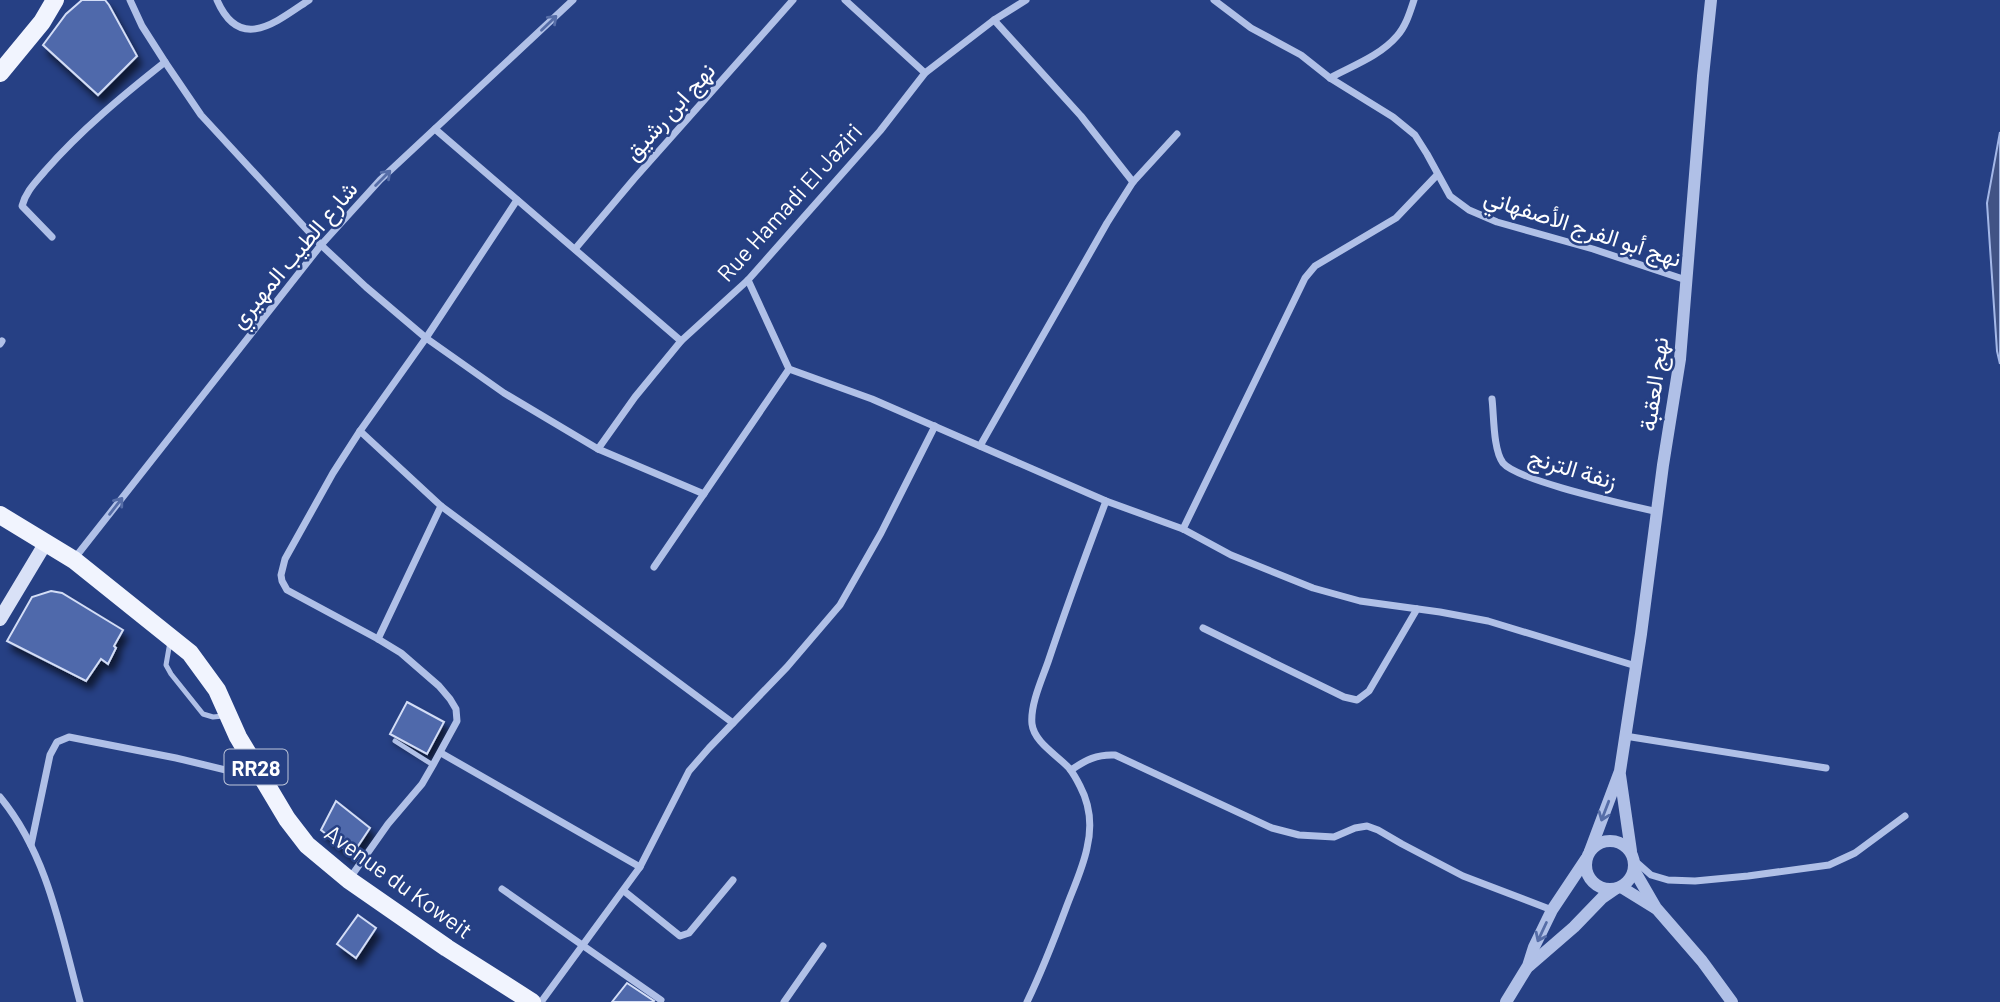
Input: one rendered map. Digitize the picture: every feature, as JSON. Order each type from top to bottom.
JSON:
[{"type":"main road","points":[[0,73],[42,22],[55,0]]},
{"type":"main road","points":[[42,22],[70,0]]},
{"type":"main road","name":"Avenue du Koweit","points":[[0,515],[74,560],[190,653],[217,690],[238,737],[287,819],[307,845],[349,880],[447,948],[532,1002]]},
{"type":"main road","points":[[0,619],[45,544]]},
{"type":"street","points":[[130,0],[164,62],[201,115],[321,245],[366,287],[426,338],[504,393],[598,449],[704,494]]},
{"type":"street","points":[[217,0],[230,23],[249,30],[274,23],[309,0]]},
{"type":"street","name":"شارع الطيب المهيري","points":[[74,560],[321,245],[380,180],[573,0]]},
{"type":"street","name":"نهج ابن رشيق","points":[[575,249],[793,0]]},
{"type":"street","points":[[845,0],[925,73]]},
{"type":"street","name":"Rue Hamadi El Jaziri","points":[[598,449],[635,397],[681,341],[748,280],[880,131],[925,73],[994,20],[1026,0]]},
{"type":"street","name":"نهج أبو الفرج الأصفهاني","points":[[1214,0],[1251,28],[1301,55],[1329,78],[1393,117],[1415,135],[1450,196],[1469,210],[1497,222],[1593,249],[1686,280]]},
{"type":"street","points":[[1329,78],[1373,56],[1397,37],[1407,21],[1414,0]]},
{"type":"street","name":"نهج العقبة","points":[[1620,771],[1679,359],[1712,0]]},
{"type":"street","points":[[994,20],[1081,116],[1133,182]]},
{"type":"street","points":[[52,237],[22,206],[25,195],[66,147],[164,62]]},
{"type":"street","points":[[435,129],[681,341]]},
{"type":"street","points":[[980,446],[1107,223],[1133,182],[1177,134]]},
{"type":"street","points":[[1182,529],[1305,278],[1315,266],[1396,218],[1437,175]]},
{"type":"street","points":[[349,880],[388,824],[422,784],[457,721],[456,709],[423,671],[379,639],[287,590],[281,575],[285,559],[333,473],[517,200]]},
{"type":"street","points":[[748,280],[789,369],[872,399],[1106,501],[1182,529],[1231,555],[1313,588],[1360,601],[1488,621],[1636,666]]},
{"type":"street","points":[[654,567],[789,369]]},
{"type":"street","name":"زنفة الترنج","points":[[1492,399],[1497,448],[1503,463],[1510,468],[1585,494],[1657,512]]},
{"type":"street","points":[[541,1002],[640,867],[689,771],[788,667],[840,605],[881,533],[935,426]]},
{"type":"street","points":[[360,431],[441,506],[733,723]]},
{"type":"street","points":[[1027,1002],[1040,975],[1087,849],[1090,823],[1087,800],[1071,770],[1040,740],[1032,724],[1032,715],[1059,627],[1106,501]]},
{"type":"street","points":[[379,639],[441,506]]},
{"type":"street","points":[[1203,628],[1344,697],[1357,700],[1369,691],[1417,609]]},
{"type":"street","points":[[1625,736],[1826,768]]},
{"type":"street","points":[[31,845],[50,755],[57,742],[69,737],[264,779]]},
{"type":"street","points":[[441,753],[640,867]]},
{"type":"street","points":[[1071,770],[1101,754],[1115,755],[1272,828],[1299,835],[1334,837],[1367,826],[1463,876],[1552,910]]},
{"type":"street","points":[[1620,771],[1588,855],[1587,873],[1601,888],[1618,888],[1656,908]]},
{"type":"street","points":[[1528,966],[1574,927],[1602,898],[1632,877],[1633,860],[1620,771]]},
{"type":"street","points":[[0,797],[31,845],[49,886],[80,1002]]},
{"type":"street","points":[[1633,860],[1651,875],[1668,880],[1695,881],[1829,865],[1854,853],[1905,816]]},
{"type":"street","points":[[1506,1002],[1528,966],[1552,910],[1588,855],[1597,844],[1606,840],[1624,844],[1656,908],[1702,961],[1732,1002]]},
{"type":"street","points":[[624,891],[680,936],[689,933],[733,880]]},
{"type":"street","points":[[502,888],[661,1000]]},
{"type":"street","points":[[784,1002],[823,946]]},
{"type":"lane","points":[[171,636],[166,665],[171,674],[203,714],[213,717],[230,715]]},
{"type":"lane","points":[[395,741],[433,765]]},
{"type":"water","points":[[2000,132],[2000,364],[1987,203]]},
{"type":"building","points":[[82,0],[105,0],[137,56],[98,95],[43,45],[66,14]]},
{"type":"building","points":[[51,591],[62,593],[123,630],[108,664],[101,659],[86,681],[7,641],[32,597]]},
{"type":"building","points":[[407,702],[444,722],[427,754],[390,734]]},
{"type":"building","points":[[336,801],[370,828],[352,855],[321,830]]},
{"type":"building","points":[[358,915],[376,928],[356,958],[337,944]]},
{"type":"building","points":[[627,983],[654,1001],[612,1002]]}]
